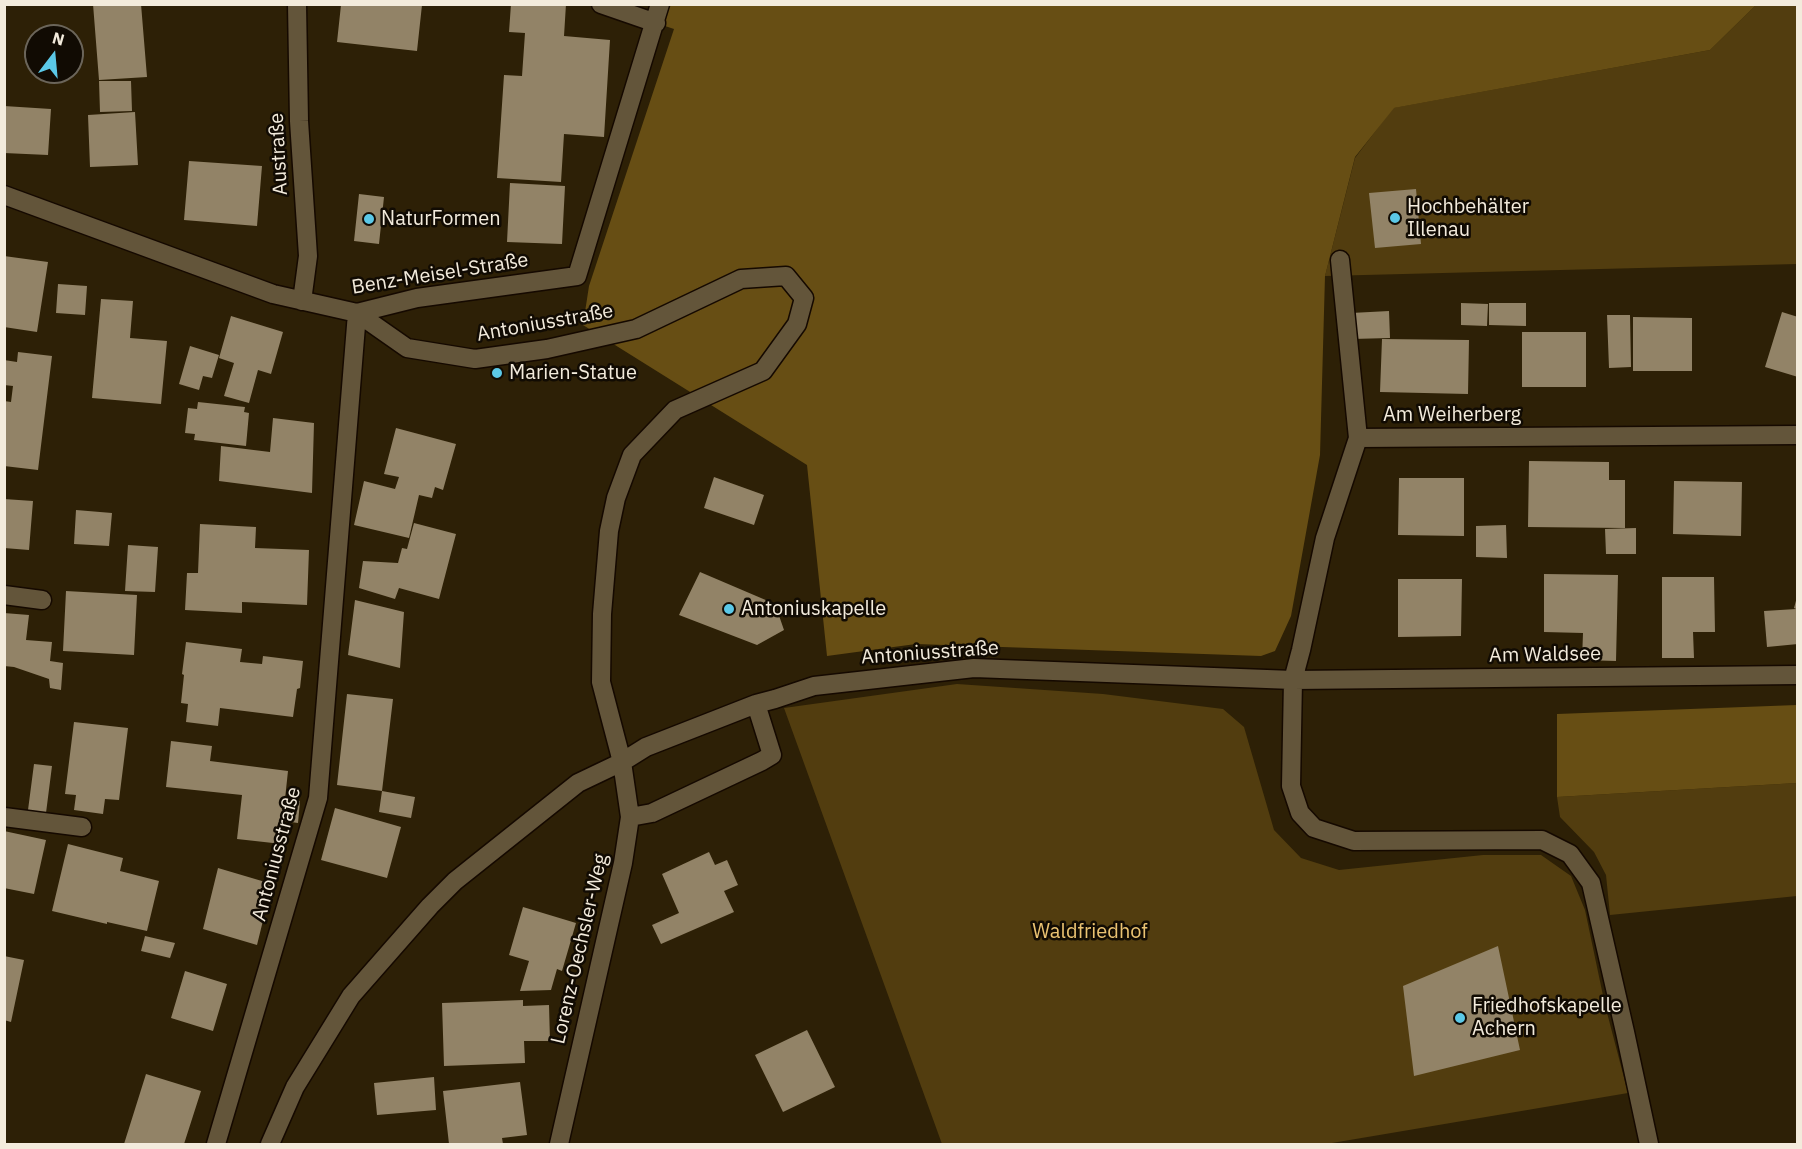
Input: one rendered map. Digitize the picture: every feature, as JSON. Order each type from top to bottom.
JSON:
[{"type":"street","name":"Austraße","points":[[297,4],[299,121],[308,256],[302,301]]},
{"type":"street","points":[[601,4],[656,23],[660,4]]},
{"type":"street","name":"Benz-Meisel-Straße","points":[[4,195],[273,294],[357,314],[417,298],[577,276],[656,23]]},
{"type":"street","points":[[1340,260],[1358,438]]},
{"type":"street","name":"Antoniusstraße","points":[[216,1144],[318,798],[357,314],[407,348],[475,358],[547,349],[636,330],[741,279],[786,276],[804,298],[797,324],[763,371],[675,410],[632,455],[616,498],[609,531],[602,614],[601,682],[622,762]]},
{"type":"street","name":"Am Weiherberg","points":[[1649,1144],[1591,883],[1570,854],[1542,840],[1354,841],[1314,828],[1300,813],[1291,786],[1293,680],[1325,538],[1358,438],[1797,435]]},
{"type":"street","points":[[4,595],[42,600]]},
{"type":"street","name":"Antoniusstraße","points":[[270,1144],[295,1087],[351,996],[430,906],[455,881],[578,783],[622,762],[646,747],[756,704],[814,686],[974,668],[1293,680]]},
{"type":"street","name":"Am Waldsee","points":[[1293,680],[1797,675]]},
{"type":"street","points":[[630,817],[652,813],[762,761],[772,754],[756,704]]},
{"type":"street","name":"Lorenz-Oechsler-Weg","points":[[559,1144],[623,863],[630,817],[622,762]]},
{"type":"street","points":[[4,817],[82,827]]},
{"type":"green space","points":[[1756,5],[1797,5],[1797,264],[1325,276],[1355,158],[1393,108],[1710,50]]},
{"type":"green space","name":"Waldfriedhof","points":[[957,684],[1103,694],[1223,709],[1244,727],[1274,830],[1301,858],[1339,870],[1483,855],[1541,855],[1571,876],[1585,910],[1605,1005],[1628,1093],[1332,1144],[942,1144],[784,708]]},
{"type":"green space","points":[[1797,783],[1797,896],[1610,915],[1606,875],[1594,852],[1560,817],[1557,797]]},
{"type":"shaded area","points":[[660,5],[1756,5],[1710,50],[1394,108],[1355,157],[1325,276],[1320,455],[1291,616],[1275,651],[1261,656],[916,644],[827,656],[807,465],[583,325],[589,286],[674,29],[656,23]]},
{"type":"shaded area","points":[[1797,705],[1797,783],[1557,797],[1557,714]]},
{"type":"building","points":[[93,4],[141,4],[147,77],[99,80]]},
{"type":"building","points":[[511,4],[566,4],[564,36],[610,40],[604,137],[564,134],[561,182],[497,178],[504,75],[522,76],[525,33],[509,32]]},
{"type":"building","points":[[341,5],[422,5],[417,51],[337,42]]},
{"type":"building","points":[[99,81],[131,81],[132,111],[100,112]]},
{"type":"building","points":[[4,106],[51,109],[48,155],[4,153]]},
{"type":"building","points":[[135,112],[138,165],[90,167],[88,115]]},
{"type":"building","points":[[189,161],[262,166],[257,226],[184,220]]},
{"type":"building","points":[[510,183],[565,186],[562,244],[507,242]]},
{"type":"building","name":"Hochbehälter Illenau","points":[[1416,189],[1421,244],[1375,248],[1369,193]]},
{"type":"building","name":"NaturFormen","points":[[359,194],[384,197],[379,244],[354,241]]},
{"type":"building","points":[[4,256],[48,262],[37,332],[4,327]]},
{"type":"building","points":[[58,284],[87,286],[85,315],[56,313]]},
{"type":"building","points":[[101,299],[133,301],[130,338],[167,341],[161,404],[92,398]]},
{"type":"building","points":[[1461,303],[1488,304],[1487,326],[1461,325]]},
{"type":"building","points":[[1489,303],[1526,303],[1526,326],[1489,325]]},
{"type":"building","points":[[1389,311],[1390,338],[1352,339],[1351,313]]},
{"type":"building","points":[[1782,312],[1798,317],[1798,377],[1765,367]]},
{"type":"building","points":[[1607,315],[1630,315],[1631,367],[1609,368]]},
{"type":"building","points":[[231,316],[283,332],[271,374],[258,370],[249,403],[224,396],[234,363],[219,358]]},
{"type":"building","points":[[1633,317],[1692,318],[1692,371],[1633,371]]},
{"type":"building","points":[[1522,332],[1586,332],[1586,387],[1522,387]]},
{"type":"building","points":[[1382,339],[1469,340],[1468,394],[1380,392]]},
{"type":"building","points":[[190,346],[219,355],[212,378],[203,376],[199,390],[179,384]]},
{"type":"building","points":[[18,352],[52,356],[38,470],[4,466],[4,401],[11,402],[13,386],[4,385],[4,360],[17,362]]},
{"type":"building","points":[[198,402],[245,407],[244,412],[249,413],[246,446],[194,440],[195,434],[185,433],[188,408],[197,409]]},
{"type":"building","points":[[273,418],[314,423],[312,493],[219,481],[221,446],[270,452]]},
{"type":"building","points":[[396,428],[456,444],[443,490],[435,487],[432,498],[419,495],[409,538],[354,525],[364,481],[395,489],[399,477],[384,474]]},
{"type":"building","points":[[1529,461],[1609,462],[1609,480],[1625,480],[1625,528],[1528,527]]},
{"type":"building","points":[[714,477],[764,495],[754,525],[704,508]]},
{"type":"building","points":[[1399,478],[1464,478],[1464,536],[1398,535]]},
{"type":"building","points":[[1674,481],[1742,482],[1741,536],[1673,534]]},
{"type":"building","points":[[4,499],[33,501],[29,550],[4,548]]},
{"type":"building","points":[[76,510],[112,513],[109,546],[74,544]]},
{"type":"building","points":[[414,523],[456,534],[439,599],[399,588],[395,599],[359,588],[363,561],[398,563],[402,548],[407,549]]},
{"type":"building","points":[[200,524],[256,527],[255,548],[309,550],[307,605],[242,602],[242,613],[185,610],[187,573],[198,573]]},
{"type":"building","points":[[1506,525],[1507,558],[1476,557],[1476,526]]},
{"type":"building","points":[[1636,528],[1636,554],[1606,554],[1605,529]]},
{"type":"building","points":[[128,545],[158,547],[155,592],[125,591]]},
{"type":"building","name":"Antoniuskapelle","points":[[700,572],[775,604],[784,630],[757,645],[679,615]]},
{"type":"building","points":[[1544,574],[1618,575],[1616,661],[1582,660],[1583,633],[1544,632]]},
{"type":"building","points":[[1662,577],[1714,577],[1715,632],[1693,632],[1694,658],[1662,658]]},
{"type":"building","points":[[1398,579],[1462,579],[1461,636],[1398,637]]},
{"type":"building","points":[[66,591],[137,595],[134,655],[63,651]]},
{"type":"building","points":[[1797,597],[1798,609],[1794,608]]},
{"type":"building","points":[[355,600],[404,612],[400,668],[348,655]]},
{"type":"building","points":[[1796,609],[1798,644],[1767,647],[1764,611]]},
{"type":"building","points":[[4,613],[29,615],[26,640],[52,642],[50,661],[63,663],[61,690],[50,688],[49,679],[14,667],[4,666]]},
{"type":"building","points":[[186,642],[242,649],[240,662],[262,664],[263,656],[303,661],[293,717],[220,708],[218,726],[186,722],[188,704],[181,703]]},
{"type":"building","points":[[347,694],[393,699],[382,791],[337,785]]},
{"type":"building","points":[[74,722],[128,728],[119,800],[105,799],[103,814],[74,810],[76,795],[65,794]]},
{"type":"building","points":[[171,741],[212,746],[210,761],[288,771],[285,799],[300,801],[298,823],[284,821],[282,844],[237,839],[242,795],[166,787]]},
{"type":"building","points":[[34,764],[52,766],[46,813],[28,810]]},
{"type":"building","points":[[382,791],[415,797],[411,818],[379,812]]},
{"type":"building","points":[[335,808],[401,827],[387,878],[321,860]]},
{"type":"building","points":[[4,831],[46,840],[34,894],[4,888]]},
{"type":"building","points":[[68,844],[123,858],[120,871],[159,881],[147,931],[52,911]]},
{"type":"building","points":[[709,852],[715,865],[727,860],[738,885],[724,891],[734,912],[661,944],[652,925],[679,913],[662,874]]},
{"type":"building","points":[[218,868],[272,884],[257,945],[203,929]]},
{"type":"building","points":[[523,907],[576,923],[562,971],[557,969],[551,990],[520,991],[529,961],[509,955]]},
{"type":"building","points":[[145,936],[175,943],[170,958],[141,951]]},
{"type":"building","name":"Friedhofskapelle Achern","points":[[1498,946],[1520,1050],[1414,1076],[1403,986]]},
{"type":"building","points":[[4,956],[24,960],[11,1022],[4,1020]]},
{"type":"building","points":[[185,971],[227,984],[213,1031],[171,1018]]},
{"type":"building","points":[[523,1000],[523,1006],[549,1005],[550,1041],[524,1041],[525,1063],[444,1066],[442,1003]]},
{"type":"building","points":[[807,1030],[835,1087],[783,1112],[755,1055]]},
{"type":"building","points":[[146,1074],[201,1091],[184,1144],[124,1144]]},
{"type":"building","points":[[434,1077],[436,1110],[377,1115],[374,1083]]},
{"type":"building","points":[[520,1082],[527,1135],[502,1138],[503,1144],[449,1144],[443,1091]]},
{"type":"place","name":"Hochbehälter Illenau","points":[[1395,218]]},
{"type":"place","name":"NaturFormen","points":[[369,219]]},
{"type":"place","name":"Marien-Statue","points":[[497,373]]},
{"type":"place","name":"Antoniuskapelle","points":[[729,609]]},
{"type":"place","name":"Friedhofskapelle Achern","points":[[1460,1018]]}]
